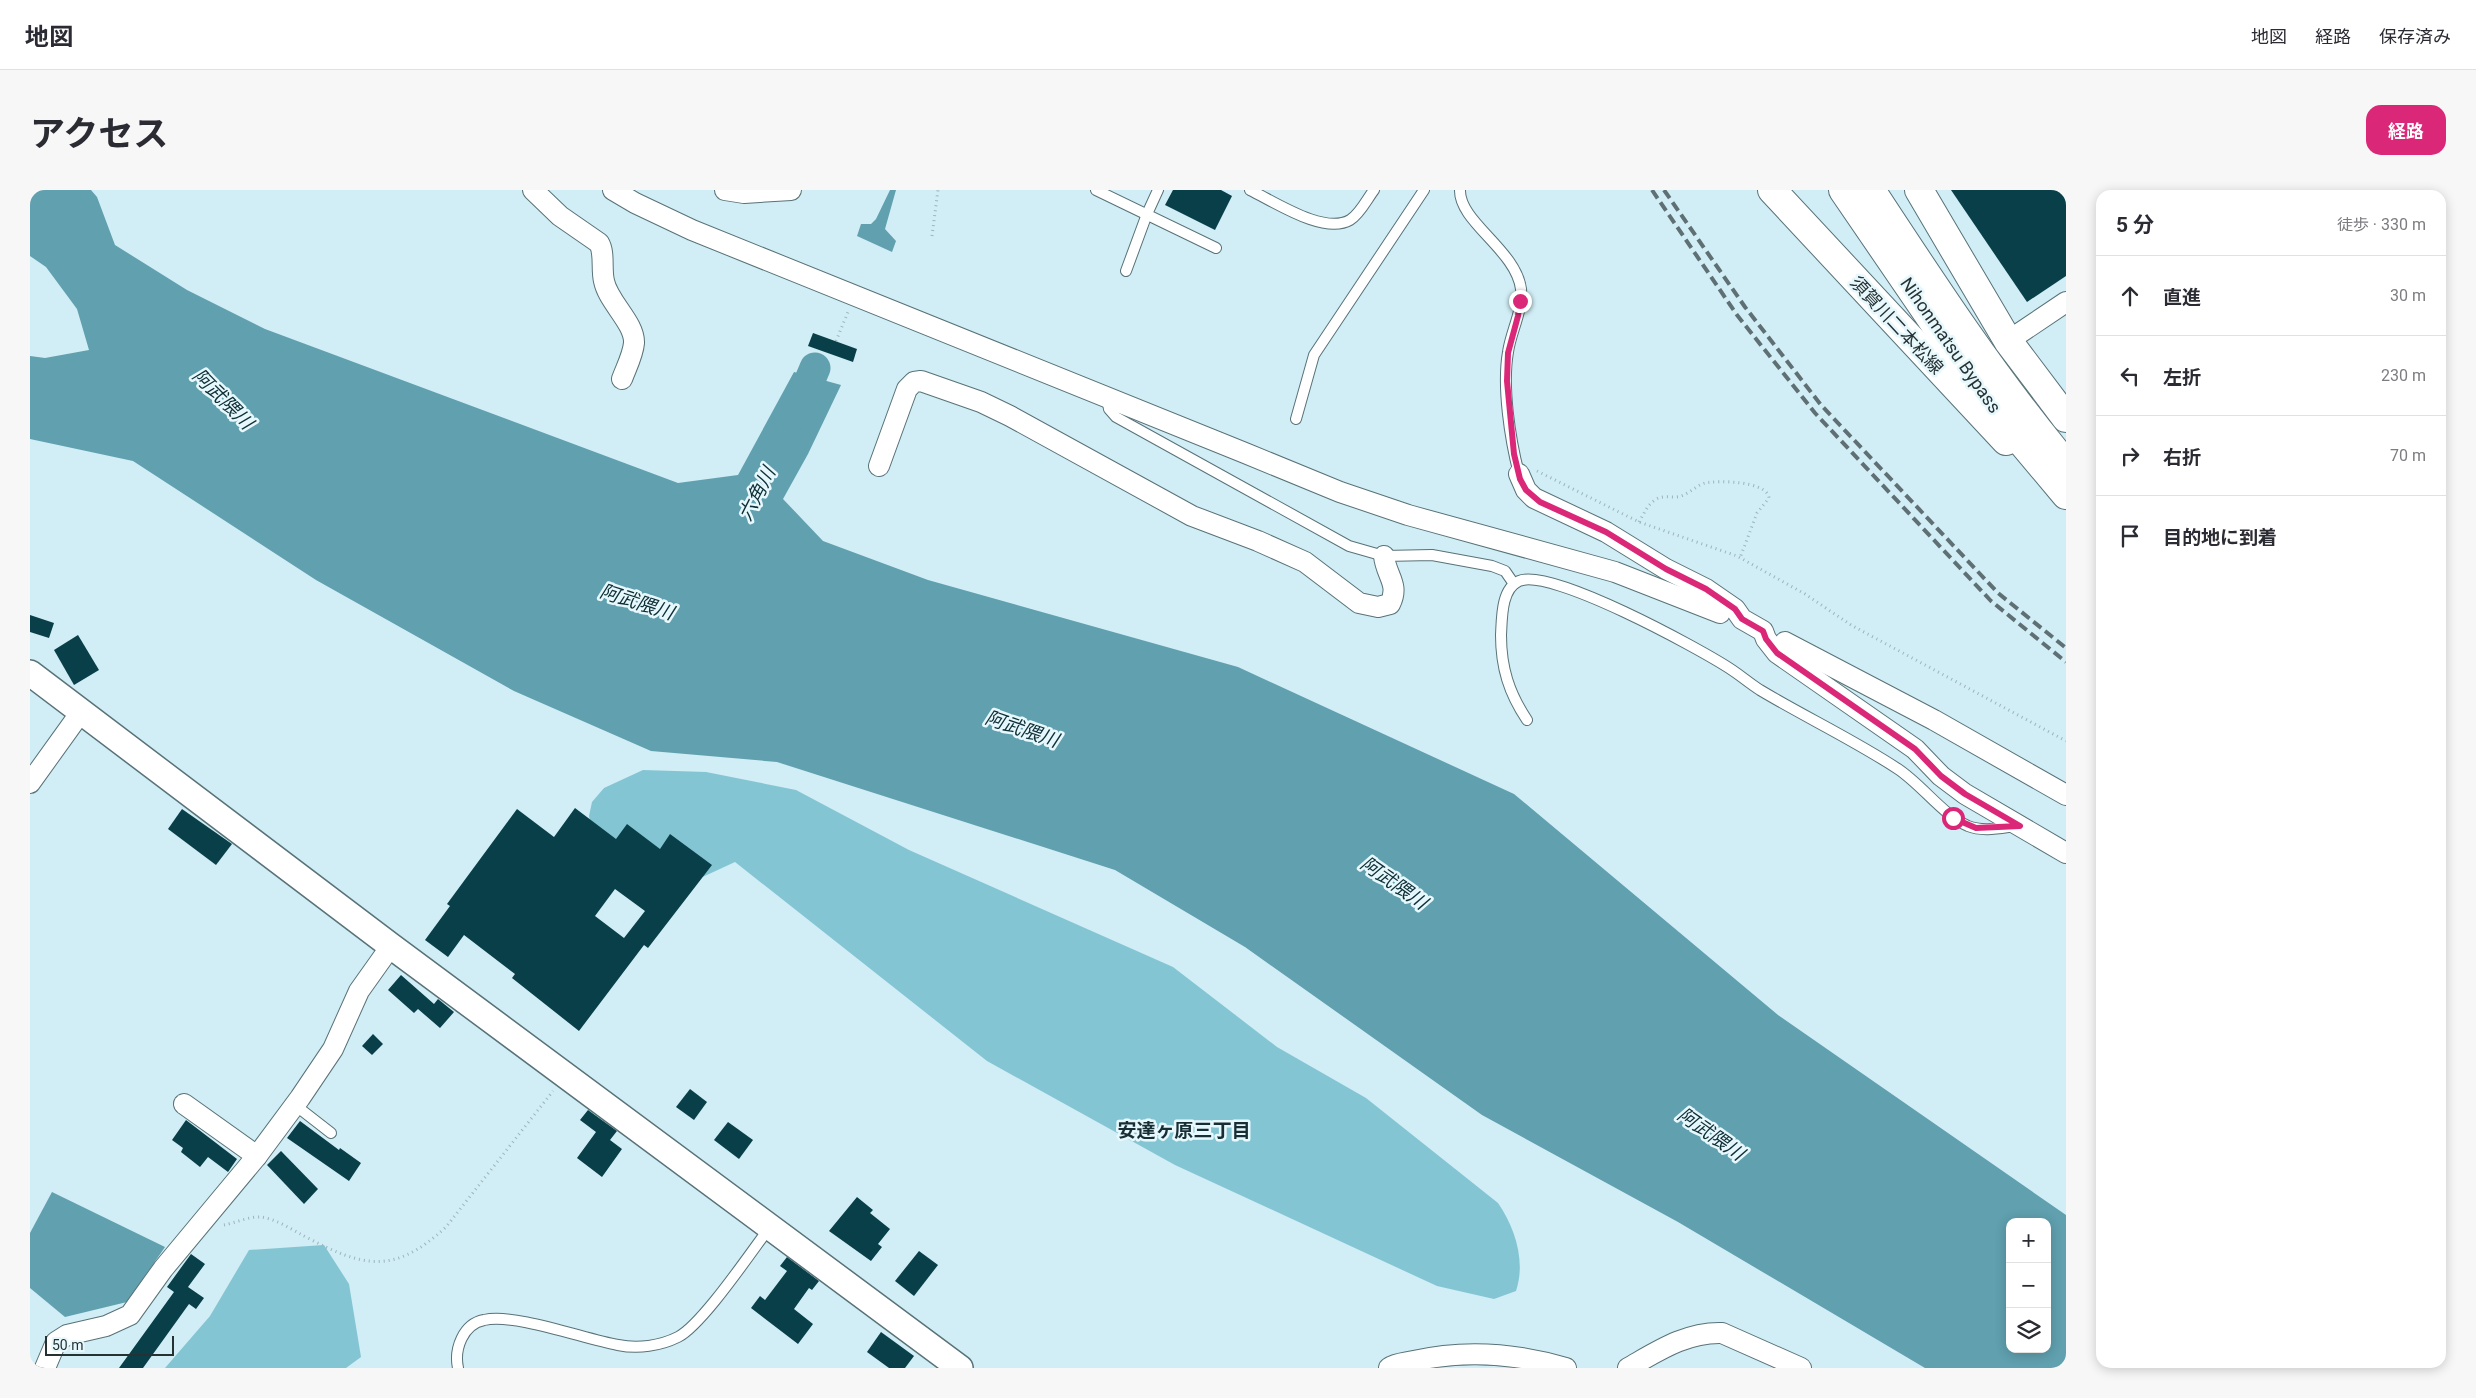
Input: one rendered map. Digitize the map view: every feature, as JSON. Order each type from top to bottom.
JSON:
[{"type":"main road","name":"須賀川二本松線","points":[[1772,190],[1989,423],[2066,500]]},
{"type":"main road","name":"Nihonmatsu Bypass","points":[[1843,190],[1988,402],[2066,495]]},
{"type":"main road","name":"Nihonmatsu Bypass","points":[[1871,190],[1984,355],[2042,436],[2066,464]]},
{"type":"main road","points":[[1919,190],[2008,341],[2066,418]]},
{"type":"street","points":[[533,190],[560,216],[599,243],[602,248],[604,282],[610,296],[633,333],[632,354],[622,379]]},
{"type":"street","points":[[613,190],[635,203],[692,230],[1340,492],[1408,515],[1615,572],[1720,613]]},
{"type":"street","points":[[725,190],[744,194],[792,190]]},
{"type":"street","points":[[2008,341],[2066,302]]},
{"type":"street","points":[[880,466],[907,389],[914,382],[920,380],[981,402],[1010,416],[1192,516],[1258,541],[1305,562],[1359,603],[1378,607],[1390,604],[1395,594],[1394,585],[1385,567],[1384,556]]},
{"type":"street","points":[[1519,474],[1526,490],[1534,498],[1606,532],[1666,569],[1706,589],[1735,609],[1742,619],[1763,631],[1766,639],[1777,653],[1915,749],[1941,776],[1965,794],[2066,853]]},
{"type":"street","points":[[1786,642],[1934,720],[2066,795]]},
{"type":"street","points":[[30,673],[392,946],[770,1226],[951,1365]]},
{"type":"street","points":[[30,783],[81,712]]},
{"type":"street","points":[[45,1368],[56,1342],[67,1335],[106,1326],[130,1315],[163,1269],[256,1156],[295,1105],[333,1049],[359,991],[392,946]]},
{"type":"street","points":[[184,1104],[256,1156]]},
{"type":"street","points":[[1628,1368],[1676,1341],[1711,1333],[1722,1333],[1801,1368]]},
{"type":"street","points":[[1389,1368],[1431,1357],[1478,1353],[1517,1356],[1566,1368]]},
{"type":"lane","points":[[1096,190],[1216,248]]},
{"type":"lane","points":[[1126,271],[1146,214],[1158,190]]},
{"type":"lane","points":[[1250,190],[1295,212],[1330,225],[1352,219],[1374,190]]},
{"type":"lane","points":[[1296,419],[1314,355],[1424,190]]},
{"type":"lane","points":[[1460,190],[1460,196],[1465,207],[1508,260],[1515,271],[1521,289],[1518,316],[1508,353],[1507,381],[1514,454],[1519,474]]},
{"type":"lane","points":[[1107,398],[1109,409],[1116,416],[1349,546],[1384,556],[1432,555],[1458,559],[1505,572],[1514,584]]},
{"type":"lane","points":[[1527,720],[1514,700],[1505,678],[1501,645],[1506,595],[1514,584],[1529,578],[1541,579],[1585,594],[1701,651],[1760,689],[1812,717],[1895,767],[1920,785],[1953,818],[1967,825],[1991,829],[2020,826]]},
{"type":"lane","points":[[1720,613],[1742,619]]},
{"type":"lane","points":[[1763,631],[1786,642]]},
{"type":"lane","points":[[295,1105],[331,1133]]},
{"type":"lane","points":[[458,1368],[458,1347],[464,1334],[474,1324],[484,1320],[517,1322],[620,1346],[641,1347],[661,1344],[680,1336],[697,1323],[770,1226]]},
{"type":"path","points":[[932,236],[938,190]]},
{"type":"path","points":[[836,341],[854,295]]},
{"type":"path","points":[[1519,474],[1538,471],[1545,473],[1640,522],[1740,558],[1805,594],[1851,625],[2066,742]]},
{"type":"path","points":[[1640,522],[1647,508],[1655,500],[1680,496],[1704,483],[1757,486],[1765,490],[1769,498],[1757,513],[1740,558]]},
{"type":"path","points":[[196,1229],[261,1217],[282,1224],[340,1255],[363,1262],[391,1262],[429,1242],[446,1227],[565,1075]]},
{"type":"shaded area","points":[[643,770],[706,772],[796,790],[909,850],[1173,967],[1277,1047],[1366,1098],[1498,1203],[1514,1234],[1517,1245],[1520,1268],[1516,1291],[1494,1299],[1437,1286],[1175,1165],[987,1061],[735,862],[657,898],[594,842],[589,816],[592,802],[604,788]]},
{"type":"shaded area","points":[[324,1245],[349,1284],[361,1357],[346,1368],[165,1368],[210,1316],[249,1250]]},
{"type":"water","name":"阿武隈川","points":[[30,190],[91,190],[97,197],[115,245],[187,290],[265,329],[678,483],[738,475],[794,372],[841,385],[808,454],[783,499],[823,541],[928,580],[1238,667],[1514,794],[1778,1015],[2066,1215],[2066,1368],[1925,1368],[1678,1222],[1482,1115],[1245,947],[1115,870],[777,762],[651,751],[514,691],[316,580],[133,461],[30,439],[30,356],[45,358],[89,350],[77,309],[46,267],[30,256]]},
{"type":"water","points":[[890,190],[896,190],[885,229],[896,241],[892,252],[857,236],[861,224],[871,224],[876,219]]},
{"type":"water","points":[[52,1192],[165,1247],[127,1302],[65,1317],[30,1288],[30,1233]]},
{"type":"building","points":[[1173,190],[1221,190],[1232,196],[1215,230],[1165,205]]},
{"type":"building","points":[[1951,190],[2066,190],[2066,276],[2027,302]]},
{"type":"building","points":[[813,333],[857,349],[853,362],[808,346]]},
{"type":"building","points":[[30,615],[54,623],[49,638],[30,632]]},
{"type":"building","points":[[78,635],[99,670],[74,685],[54,650]]},
{"type":"building","points":[[575,808],[616,839],[627,824],[660,849],[670,834],[712,865],[648,948],[644,945],[579,1031],[512,978],[515,974],[464,935],[448,957],[425,940],[450,906],[447,904],[517,809],[554,837]],"holes":[[[615,889],[645,911],[624,938],[595,916]]]},
{"type":"building","points":[[182,809],[232,844],[216,865],[168,829]]},
{"type":"building","points":[[401,975],[434,1004],[438,999],[454,1012],[440,1028],[418,1009],[414,1013],[388,990]]},
{"type":"building","points":[[373,1034],[383,1044],[372,1055],[362,1046]]},
{"type":"building","points":[[690,1089],[707,1102],[694,1120],[676,1107]]},
{"type":"building","points":[[588,1110],[617,1131],[610,1140],[622,1149],[602,1177],[577,1158],[596,1132],[580,1120]]},
{"type":"building","points":[[186,1120],[237,1159],[228,1172],[208,1157],[200,1167],[181,1152],[183,1148],[172,1140]]},
{"type":"building","points":[[300,1121],[339,1150],[340,1148],[361,1163],[349,1181],[287,1138]]},
{"type":"building","points":[[728,1122],[753,1140],[739,1159],[714,1140]]},
{"type":"building","points":[[281,1151],[318,1189],[304,1204],[267,1165]]},
{"type":"building","points":[[857,1197],[873,1210],[870,1213],[890,1229],[878,1244],[882,1247],[871,1261],[829,1231]]},
{"type":"building","points":[[919,1251],[938,1265],[914,1296],[895,1281]]},
{"type":"building","points":[[191,1254],[205,1264],[188,1287],[204,1298],[196,1309],[189,1304],[143,1368],[119,1368],[174,1292],[167,1287]]},
{"type":"building","points":[[787,1257],[819,1281],[812,1290],[809,1288],[794,1309],[813,1324],[798,1344],[751,1308],[760,1296],[765,1300],[787,1271],[780,1266]]},
{"type":"building","points":[[881,1332],[914,1356],[905,1368],[889,1368],[867,1352]]},
{"type":"waterway","name":"六角川","points":[[795,415],[815,368]]},
{"type":"railway","points":[[1652,190],[1737,315],[1815,413],[1991,601],[2066,662]]},
{"type":"railway","points":[[1664,190],[1745,307],[1821,405],[1998,593],[2066,648]]},
{"type":"district","name":"安達ヶ原三丁目","points":[[1184,1130]]},
{"type":"route","points":[[1520,301],[1508,353],[1507,381],[1514,454],[1520,479],[1526,490],[1540,502],[1606,532],[1629,548],[1722,599],[1735,609],[1742,619],[1763,631],[1766,639],[1777,653],[1915,749],[1941,776],[1965,794],[2020,826],[1991,829],[1976,828],[1953,818]]}]
